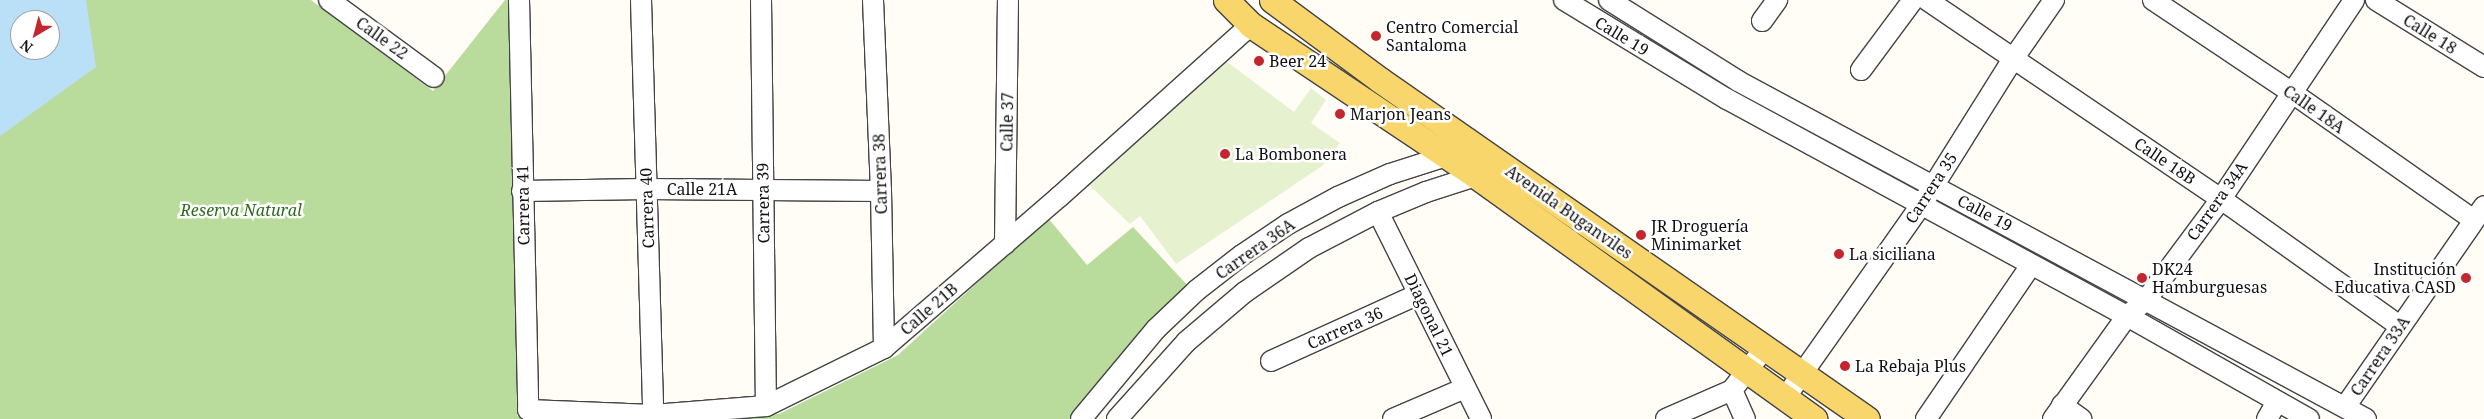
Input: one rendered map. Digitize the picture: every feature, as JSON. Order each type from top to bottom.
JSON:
[{"type":"main road","name":"Avenida Buganviles","points":[[1226,0],[1250,25],[1443,156],[1475,175],[1739,381],[1785,398],[1815,419]]},
{"type":"main road","name":"Avenida Buganviles","points":[[1273,1],[1380,80],[1867,419]]},
{"type":"street","name":"Calle 22","points":[[329,0],[434,77]]},
{"type":"street","name":"Carrera 41","points":[[519,0],[528,410]]},
{"type":"street","name":"Carrera 40","points":[[640,0],[653,415]]},
{"type":"street","name":"Carrera 39","points":[[761,0],[766,406]]},
{"type":"street","name":"Carrera 38","points":[[872,0],[881,191],[884,348]]},
{"type":"street","name":"Calle 37","points":[[1005,244],[1008,0]]},
{"type":"street","name":"Calle 19","points":[[1564,0],[1727,99],[2127,316],[2310,419]]},
{"type":"street","points":[[1590,17],[1603,0]]},
{"type":"street","name":"Calle 19","points":[[1609,0],[1738,81],[2366,419]]},
{"type":"street","points":[[1762,21],[1777,0]]},
{"type":"street","points":[[1861,70],[1913,0]]},
{"type":"street","name":"Calle 18B","points":[[1927,0],[2220,199],[2400,326]]},
{"type":"street","name":"Carrera 35","points":[[1785,398],[1800,374],[1922,204],[2013,59],[2054,0]]},
{"type":"street","name":"Calle 18A","points":[[2153,0],[2291,92],[2479,213]]},
{"type":"street","name":"Carrera 34A","points":[[2058,412],[2127,316],[2146,300],[2220,199],[2354,0]]},
{"type":"street","name":"Calle 18","points":[[2376,0],[2484,67]]},
{"type":"street","name":"Calle 21B","points":[[528,410],[653,415],[766,406],[884,348],[1005,244],[1250,25]]},
{"type":"street","name":"Carrera 36A","points":[[1081,419],[1156,329],[1197,290],[1242,255],[1288,224],[1338,197],[1390,174],[1477,147]]},
{"type":"street","name":"Carrera 36A","points":[[1117,419],[1186,342],[1244,292],[1309,248],[1378,212],[1426,192],[1475,175],[1506,167]]},
{"type":"street","name":"Calle 21A","points":[[522,191],[646,189],[881,191]]},
{"type":"street","name":"Diagonal 21","points":[[1378,212],[1481,419]]},
{"type":"street","name":"Carrera 33A","points":[[2344,407],[2479,213]]},
{"type":"street","points":[[1926,419],[2031,265]]},
{"type":"street","name":"Carrera 36","points":[[1270,361],[1419,294]]},
{"type":"street","points":[[1666,419],[1739,381],[1764,349]]},
{"type":"street","points":[[1739,381],[1745,419]]},
{"type":"street","points":[[1393,419],[1465,388]]},
{"type":"street","points":[[2267,419],[2277,402]]},
{"type":"street","points":[[2058,412],[2081,419]]},
{"type":"green space","name":"Reserva Natural","points":[[0,0],[311,0],[433,91],[505,0],[514,0],[517,416],[628,419],[0,419]]},
{"type":"green space","name":"La Bombonera","points":[[1226,61],[1294,112],[1311,88],[1326,100],[1311,123],[1340,143],[1322,166],[1176,264],[1140,216],[1130,224],[1087,183]]},
{"type":"green space","points":[[1048,218],[1087,265],[1133,227],[1191,289],[1072,419],[672,419],[779,414],[898,355]]},
{"type":"water","points":[[0,0],[86,0],[96,67],[0,136]]},
{"type":"place","name":"Centro Comercial Santaloma","points":[[1376,36]]},
{"type":"place","name":"Beer 24","points":[[1259,61]]},
{"type":"place","name":"Marjon Jeans","points":[[1340,114]]},
{"type":"place","name":"La Bombonera","points":[[1225,154]]},
{"type":"place","name":"JR Droguería Minimarket","points":[[1641,235]]},
{"type":"place","name":"La siciliana","points":[[1839,254]]},
{"type":"place","name":"DK24 Hamburguesas","points":[[2142,278]]},
{"type":"place","name":"Institución Educativa CASD","points":[[2466,278]]},
{"type":"place","name":"La Rebaja Plus","points":[[1845,366]]}]
